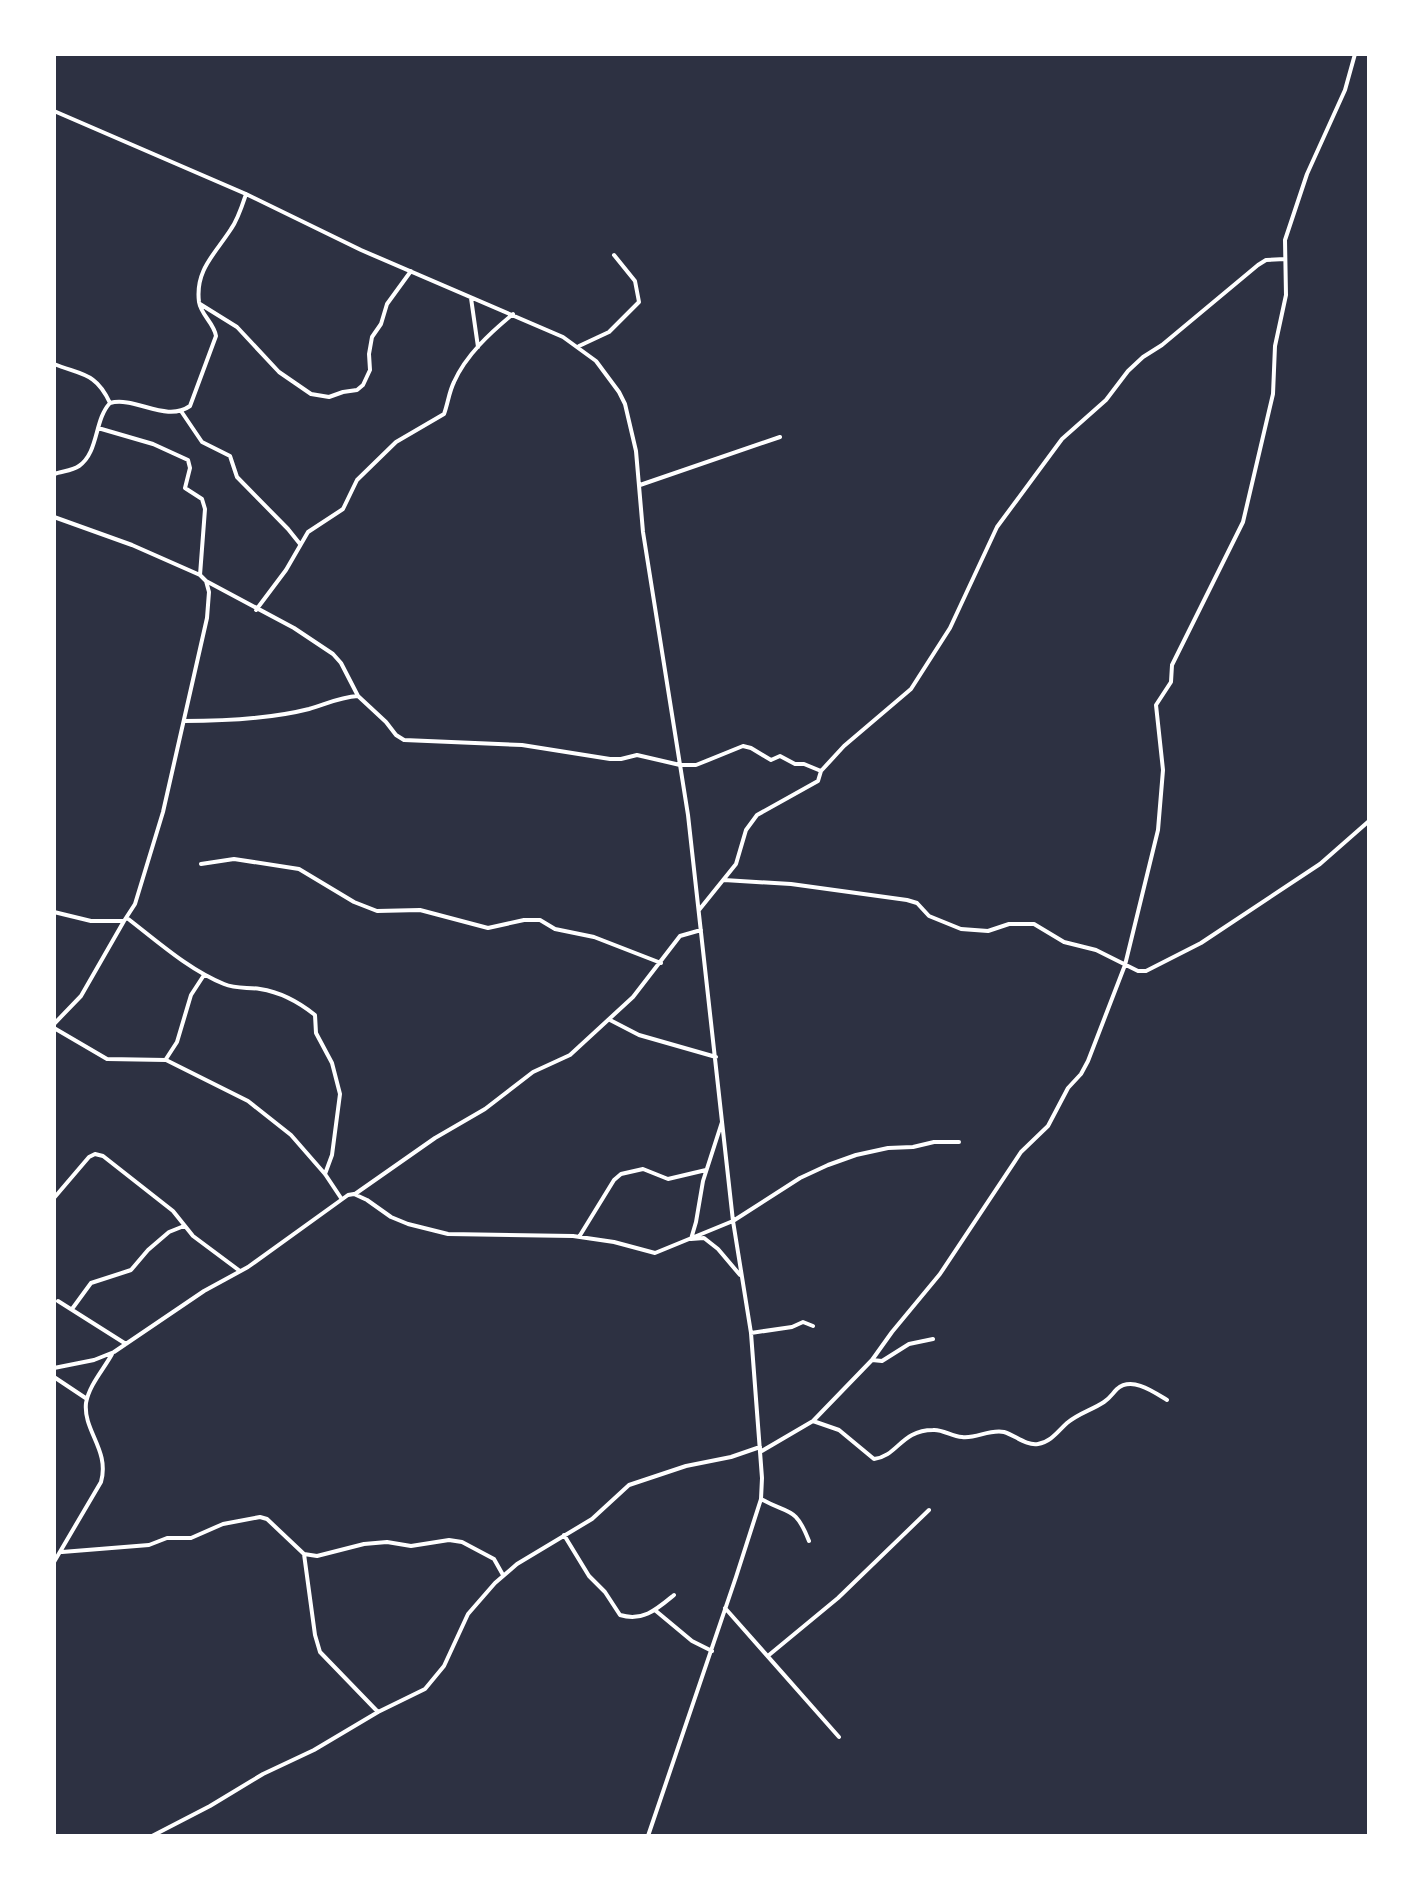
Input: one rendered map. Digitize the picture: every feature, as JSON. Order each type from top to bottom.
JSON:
[{"type":"street","points":[[152,1836],[425,1689],[444,1666],[468,1614],[503,1575],[592,1519],[629,1485],[686,1466],[760,1450],[813,1421],[872,1360],[940,1274],[1021,1152],[1048,1126],[1061,1100],[1081,1074],[1095,1045],[1125,965],[1158,830],[1163,770],[1156,705],[1171,682],[1172,665],[1243,522],[1273,394],[1275,346],[1286,295],[1285,240],[1307,174],[1333,120],[1355,54]]},
{"type":"street","points":[[54,111],[246,194],[579,346],[612,379],[625,404],[640,485],[645,545],[680,765],[699,910],[733,1221],[751,1333],[761,1499],[648,1836]]},
{"type":"street","points":[[54,474],[72,470],[82,463],[102,412],[110,403],[121,401],[157,410],[181,411],[190,406],[216,336],[200,304],[200,277],[203,268],[232,228],[246,194]]},
{"type":"street","points":[[579,346],[609,332],[639,302],[635,281],[614,255]]},
{"type":"street","points":[[699,910],[739,857],[746,830],[757,815],[818,781],[821,771],[844,746],[911,689],[950,628],[997,527],[1062,439],[1106,400],[1143,357],[1162,345],[1258,265],[1266,260],[1285,259]]},
{"type":"street","points":[[200,304],[244,333],[256,350],[279,372],[311,394],[329,397],[357,390],[368,377],[372,337],[381,324],[387,304],[411,271]]},
{"type":"street","points":[[471,296],[478,347]]},
{"type":"street","points":[[256,610],[286,570],[308,532],[343,509],[357,480],[396,442],[444,414],[453,384],[478,347],[513,314]]},
{"type":"street","points":[[54,364],[89,375],[99,384],[110,403]]},
{"type":"street","points":[[181,411],[202,442],[230,456],[237,477],[300,544]]},
{"type":"street","points":[[98,428],[160,447],[191,464],[185,488],[202,499],[205,509],[200,575]]},
{"type":"street","points":[[640,485],[780,437]]},
{"type":"street","points":[[54,517],[132,545],[200,575],[256,610],[294,628],[333,654],[358,696],[404,740],[522,745],[610,759],[637,755],[680,765],[702,764],[743,746],[771,760],[780,756],[821,771]]},
{"type":"street","points":[[206,581],[209,601],[207,618],[163,812],[135,904],[81,996],[54,1026],[107,1059],[166,1060],[248,1101],[291,1135],[341,1198]]},
{"type":"street","points":[[184,721],[273,715],[358,696]]},
{"type":"street","points":[[724,880],[791,884],[907,900],[917,903],[929,916],[974,931],[988,931],[1009,924],[1034,924],[1064,942],[1096,950],[1138,971],[1146,971],[1201,943],[1334,853],[1369,821]]},
{"type":"street","points":[[201,864],[234,859],[299,869],[354,902],[377,911],[420,910],[488,928],[524,920],[540,920],[555,929],[594,937],[661,963]]},
{"type":"street","points":[[54,912],[91,921],[125,919],[204,975],[227,986],[258,989],[284,997],[315,1015],[316,1033],[332,1063],[340,1094],[332,1155],[325,1174]]},
{"type":"street","points":[[54,1368],[94,1360],[114,1352],[186,1302],[270,1252],[341,1198],[354,1194],[435,1138],[485,1109],[533,1072],[570,1055],[633,997],[680,936],[701,930]]},
{"type":"street","points":[[166,1060],[177,1042],[191,995],[204,975]]},
{"type":"street","points":[[610,1020],[639,1035],[716,1057]]},
{"type":"street","points":[[691,1239],[706,1170],[723,1120]]},
{"type":"street","points":[[354,1194],[391,1217],[448,1234],[579,1237],[655,1253],[733,1221],[800,1178],[856,1155],[934,1142],[959,1142]]},
{"type":"street","points":[[54,1198],[89,1157],[95,1154],[108,1159],[162,1202],[220,1259],[240,1271]]},
{"type":"street","points":[[579,1237],[614,1180],[621,1174],[643,1169],[668,1179],[706,1170]]},
{"type":"street","points":[[72,1309],[91,1283],[131,1270],[158,1241],[184,1226]]},
{"type":"street","points":[[691,1239],[704,1238],[741,1276]]},
{"type":"street","points":[[58,1301],[126,1344]]},
{"type":"street","points":[[751,1333],[792,1327],[803,1322],[813,1326]]},
{"type":"street","points":[[872,1360],[882,1361],[909,1344],[933,1339]]},
{"type":"street","points":[[54,1562],[101,1482],[105,1469],[86,1411],[90,1390],[114,1352]]},
{"type":"street","points":[[54,1377],[87,1399]]},
{"type":"street","points":[[813,1421],[839,1430],[874,1459],[890,1452],[906,1436],[937,1429],[963,1438],[986,1432],[1004,1432],[1039,1444],[1053,1438],[1074,1417],[1105,1402],[1117,1389],[1129,1384],[1144,1387],[1167,1400]]},
{"type":"street","points":[[761,1499],[794,1513],[802,1522],[809,1541]]},
{"type":"street","points":[[769,1655],[838,1598],[929,1510]]},
{"type":"street","points":[[62,1552],[149,1545],[167,1538],[186,1539],[223,1524],[260,1517],[267,1519],[304,1554],[317,1556],[364,1544],[387,1542],[411,1546],[449,1540],[462,1542],[494,1559],[503,1575]]},
{"type":"street","points":[[564,1535],[617,1613],[631,1618],[656,1611],[674,1595]]},
{"type":"street","points":[[304,1554],[320,1652],[378,1712]]},
{"type":"street","points":[[725,1608],[839,1737]]},
{"type":"street","points":[[656,1611],[692,1641],[712,1651]]}]
